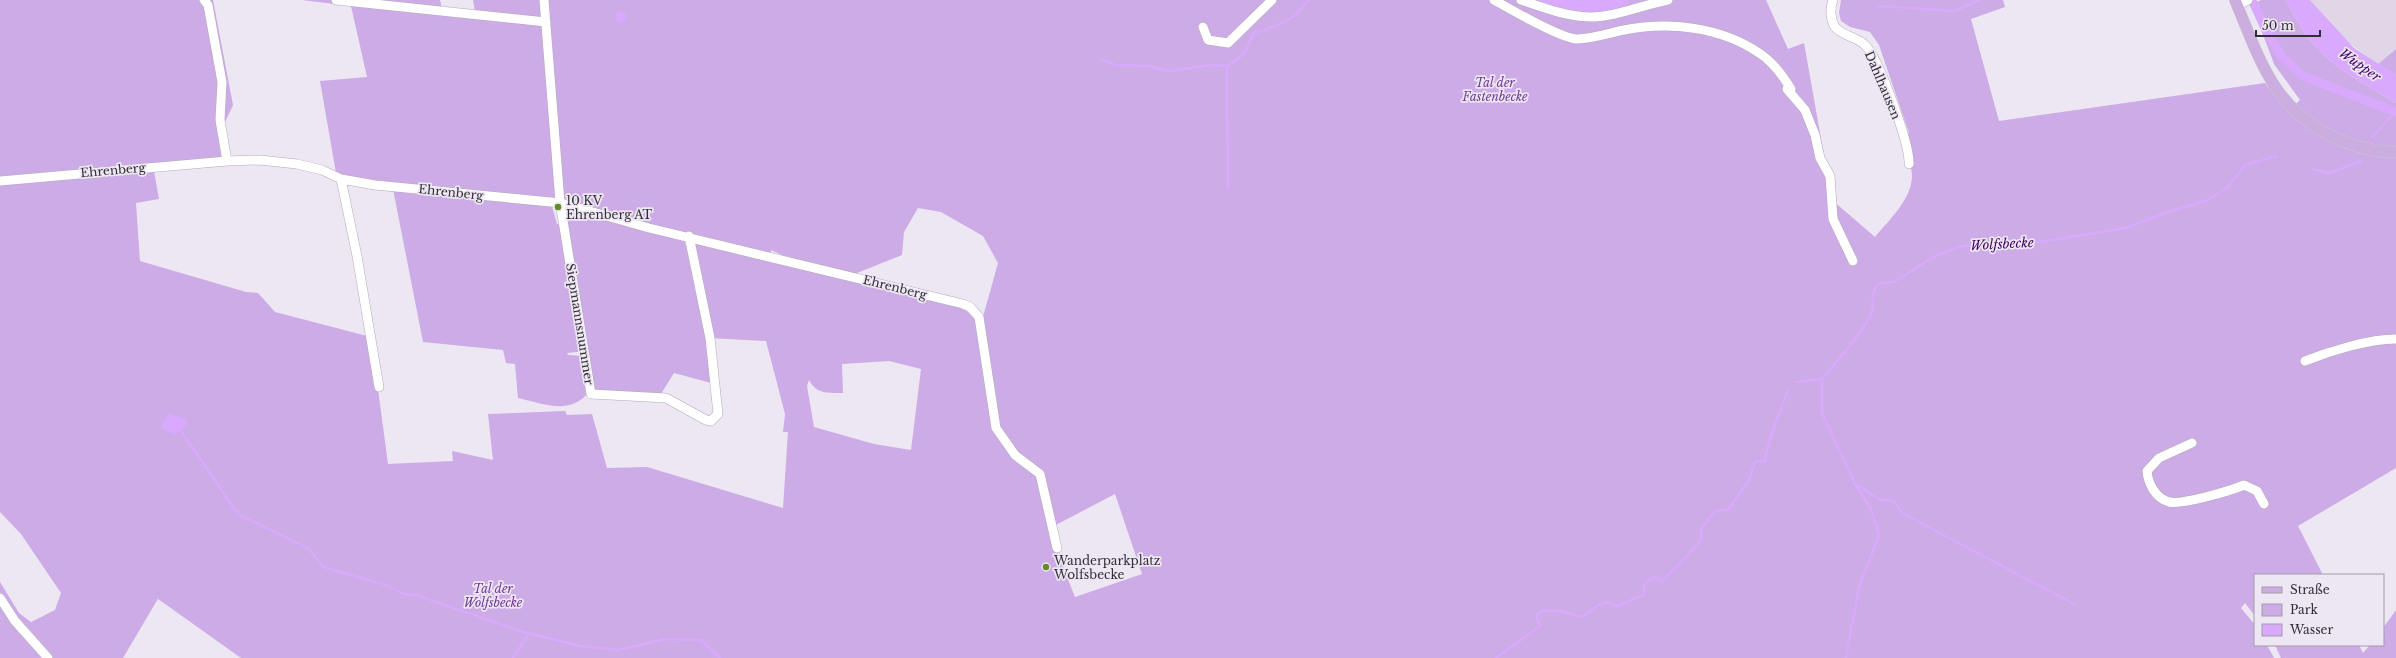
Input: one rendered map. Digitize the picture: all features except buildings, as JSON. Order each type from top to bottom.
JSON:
[{"type":"main road","points":[[2236,3],[2259,58],[2275,88],[2301,117],[2319,129],[2360,148],[2396,152]]},
{"type":"street","points":[[204,0],[208,5],[222,82],[220,120],[227,160]]},
{"type":"street","points":[[336,0],[546,22]]},
{"type":"street","points":[[544,0],[561,203]]},
{"type":"street","points":[[1203,27],[1208,40],[1228,43],[1272,0]]},
{"type":"street","points":[[1494,0],[1536,22],[1575,39],[1642,27],[1694,28],[1718,34],[1760,53],[1774,66],[1787,82],[1791,89],[1788,91],[1805,110],[1815,135],[1820,158],[1830,176],[1833,219],[1854,261]]},
{"type":"street","points":[[1521,0],[1560,13],[1591,17],[1623,12],[1668,0]]},
{"type":"street","name":"Dahlhausen","points":[[1833,0],[1831,12],[1832,21],[1836,27],[1842,32],[1860,40],[1874,58],[1899,122],[1909,164]]},
{"type":"street","points":[[2236,3],[2248,0]]},
{"type":"street","name":"Ehrenberg","points":[[0,181],[227,160],[260,160],[297,164],[322,170],[341,179],[375,185],[561,203],[649,228],[689,236],[786,262],[859,277],[970,307],[979,317],[996,428],[1014,455],[1040,474],[1057,548]]},
{"type":"street","points":[[341,179],[357,256],[379,387]]},
{"type":"street","name":"Siepmannsnummer","points":[[561,203],[591,394],[666,398],[706,420],[711,421],[718,414],[710,338],[689,236]]},
{"type":"street","points":[[2305,362],[2327,352],[2383,339],[2396,339]]},
{"type":"street","points":[[2192,443],[2159,458],[2147,471],[2148,480],[2160,497],[2168,502],[2177,502],[2229,491],[2244,485],[2256,491],[2264,504]]},
{"type":"street","points":[[0,598],[15,621],[48,658]]},
{"type":"shaded area","points":[[2310,0],[2396,0],[2396,49],[2378,64],[2344,39]]},
{"type":"green space","points":[[0,0],[213,0],[233,105],[225,122],[230,159],[154,171],[159,199],[136,203],[140,261],[246,292],[258,293],[275,312],[371,337],[388,464],[453,461],[452,451],[493,460],[488,414],[565,411],[567,415],[592,414],[607,468],[647,467],[783,508],[788,432],[783,432],[785,414],[766,341],[709,338],[686,235],[560,202],[360,181],[336,173],[320,81],[367,77],[351,6],[302,0],[440,0],[443,13],[476,17],[473,0],[1766,0],[1788,49],[1804,43],[1832,200],[1875,237],[1904,202],[1911,185],[1912,172],[1905,134],[1909,133],[1879,45],[1870,32],[1850,27],[1841,21],[1839,13],[1841,0],[2003,0],[2005,7],[1971,19],[1999,121],[2265,83],[2288,111],[2300,100],[2274,64],[2252,5],[2261,0],[2285,0],[2305,34],[2321,53],[2341,69],[2396,103],[2396,468],[2298,526],[2322,574],[2254,574],[2254,615],[2245,603],[2241,608],[2254,624],[2254,646],[2268,646],[2274,658],[241,658],[158,599],[159,597],[123,658],[0,658],[0,582],[19,613],[31,622],[55,610],[61,593],[21,534],[0,512]],"holes":[[[918,208],[941,212],[983,236],[998,263],[981,324],[962,307],[855,279],[857,273],[902,255],[904,232]],[[771,250],[791,259],[771,258]],[[889,361],[921,369],[911,450],[874,444],[814,427],[807,386],[809,380],[815,388],[823,392],[843,393],[842,364]],[[1115,494],[1142,574],[1075,597],[1067,577],[1052,527]]]},
{"type":"green space","points":[[2396,49],[2396,75],[2378,64]]},
{"type":"green space","points":[[393,189],[551,203],[557,224],[563,225],[569,236],[565,208],[680,238],[685,242],[707,338],[711,383],[674,373],[661,394],[593,392],[587,351],[567,353],[568,355],[583,356],[586,395],[571,405],[545,405],[518,398],[515,364],[506,363],[503,350],[423,342]]},
{"type":"green space","points":[[2396,610],[2396,658],[2281,658],[2275,646],[2360,646],[2363,653],[2369,646],[2384,646],[2384,627]]},
{"type":"water","points":[[1536,0],[1628,0],[1629,4],[1602,12],[1559,13]]},
{"type":"water","name":"Wupper","points":[[2285,0],[2310,0],[2354,48],[2396,75],[2396,103],[2341,69],[2321,53],[2305,34]]},
{"type":"water","points":[[619,12],[623,12],[625,13],[625,21],[619,22],[616,19],[616,15]]},
{"type":"water","points":[[169,413],[185,419],[189,424],[175,435],[161,427]]},
{"type":"waterway","points":[[1228,189],[1227,66],[1244,54],[1254,33],[1278,25],[1291,18],[1308,0]]},
{"type":"waterway","points":[[1877,6],[1955,11],[1979,0]]},
{"type":"waterway","points":[[2254,4],[2266,30],[2282,57],[2303,76],[2396,112]]},
{"type":"waterway","points":[[1101,59],[1115,65],[1149,66],[1169,71],[1213,65],[1227,66]]},
{"type":"waterway","points":[[2372,137],[2395,112]]},
{"type":"waterway","name":"Wolfsbecke","points":[[1796,382],[1822,379],[1856,338],[1867,321],[1873,306],[1874,292],[1879,283],[1894,282],[1935,256],[1959,247],[1984,243],[2015,246],[2126,228],[2165,213],[2208,200],[2228,187],[2245,165],[2277,156]]},
{"type":"waterway","points":[[2312,169],[2330,173],[2361,161]]},
{"type":"waterway","points":[[1822,379],[1822,413],[1855,484],[1871,509],[1879,535],[1859,587],[1846,658]]},
{"type":"waterway","name":"Wolfsbecke","points":[[1496,658],[1540,626],[1536,616],[1541,611],[1562,611],[1582,617],[1599,605],[1609,602],[1617,606],[1643,595],[1645,583],[1654,577],[1662,581],[1701,541],[1700,531],[1715,511],[1728,510],[1749,480],[1755,462],[1765,461],[1772,433],[1788,389]]},
{"type":"waterway","points":[[179,428],[238,514],[309,549],[323,567],[386,585],[404,594],[416,595],[520,631],[580,646],[618,650],[665,639],[701,640],[720,658]]},
{"type":"waterway","points":[[1855,484],[1879,499],[1894,501],[1902,513],[2074,604]]},
{"type":"waterway","points":[[513,658],[529,633]]},
{"type":"place","name":"10 KV Ehrenberg AT","points":[[558,207]]},
{"type":"place","name":"Wanderparkplatz Wolfsbecke","points":[[1046,567]]},
{"type":"park label","name":"Tal der Fastenbecke","points":[[1495,89]]},
{"type":"park label","name":"Tal der Wolfsbecke","points":[[493,595]]}]
